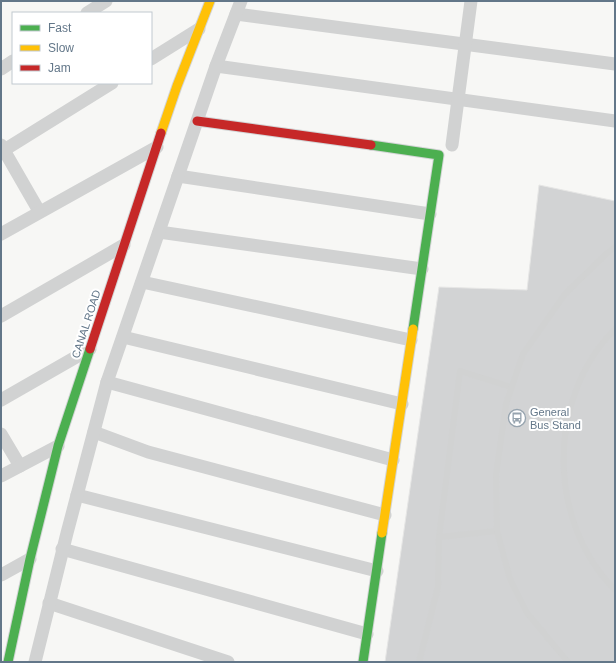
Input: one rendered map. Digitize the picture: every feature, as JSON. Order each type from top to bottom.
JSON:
[{"type":"street","points":[[89,8],[106,1]]},
{"type":"street","name":"CANAL ROAD","points":[[8,662],[30,559],[58,446],[177,86],[210,1]]},
{"type":"street","points":[[35,662],[62,550],[107,382],[216,66],[241,1]]},
{"type":"street","points":[[452,145],[471,1]]},
{"type":"street","points":[[236,14],[615,64]]},
{"type":"street","points":[[152,58],[199,29]]},
{"type":"street","points":[[1,69],[12,62]]},
{"type":"street","points":[[216,66],[615,121]]},
{"type":"street","points":[[39,211],[2,149],[110,84]]},
{"type":"street","points":[[197,121],[436,154],[439,159],[363,662]]},
{"type":"street","points":[[1,234],[39,211],[157,147]]},
{"type":"street","points":[[178,176],[430,214]]},
{"type":"street","points":[[159,232],[422,269]]},
{"type":"street","points":[[1,316],[124,245]]},
{"type":"street","points":[[142,282],[411,340]]},
{"type":"street","points":[[123,336],[402,404]]},
{"type":"street","points":[[1,400],[90,349]]},
{"type":"street","points":[[107,382],[394,460]]},
{"type":"street","points":[[94,432],[148,452],[385,515]]},
{"type":"street","points":[[1,434],[20,466]]},
{"type":"street","points":[[1,476],[58,446]]},
{"type":"street","points":[[77,495],[377,571]]},
{"type":"street","points":[[62,550],[367,634]]},
{"type":"street","points":[[1,575],[30,559]]},
{"type":"street","points":[[49,604],[228,662]]},
{"type":"lane","points":[[568,662],[527,613],[510,579],[497,531],[496,475],[506,404],[523,354],[565,294],[615,247]]},
{"type":"lane","points":[[615,329],[605,339],[582,376],[568,416],[563,460],[567,502],[582,543],[605,580],[615,590]]},
{"type":"lane","points":[[419,662],[438,587],[439,537],[460,371],[511,388]]},
{"type":"lane","points":[[439,537],[497,531]]},
{"type":"building","name":"General Bus Stand","points":[[539,185],[615,201],[615,662],[385,662],[439,287],[527,290]]},
{"type":"traffic: fast","points":[[371,145],[439,155],[413,329]]},
{"type":"traffic: fast","points":[[8,662],[30,559],[58,446],[90,349]]},
{"type":"traffic: fast","points":[[363,662],[382,533]]},
{"type":"traffic: slow","points":[[161,133],[177,86],[210,1]]},
{"type":"traffic: slow","points":[[382,533],[413,329]]},
{"type":"traffic: jam","points":[[197,121],[371,145]]},
{"type":"traffic: jam","points":[[90,349],[161,133]]},
{"type":"place","name":"General Bus Stand","points":[[517,418]]}]
